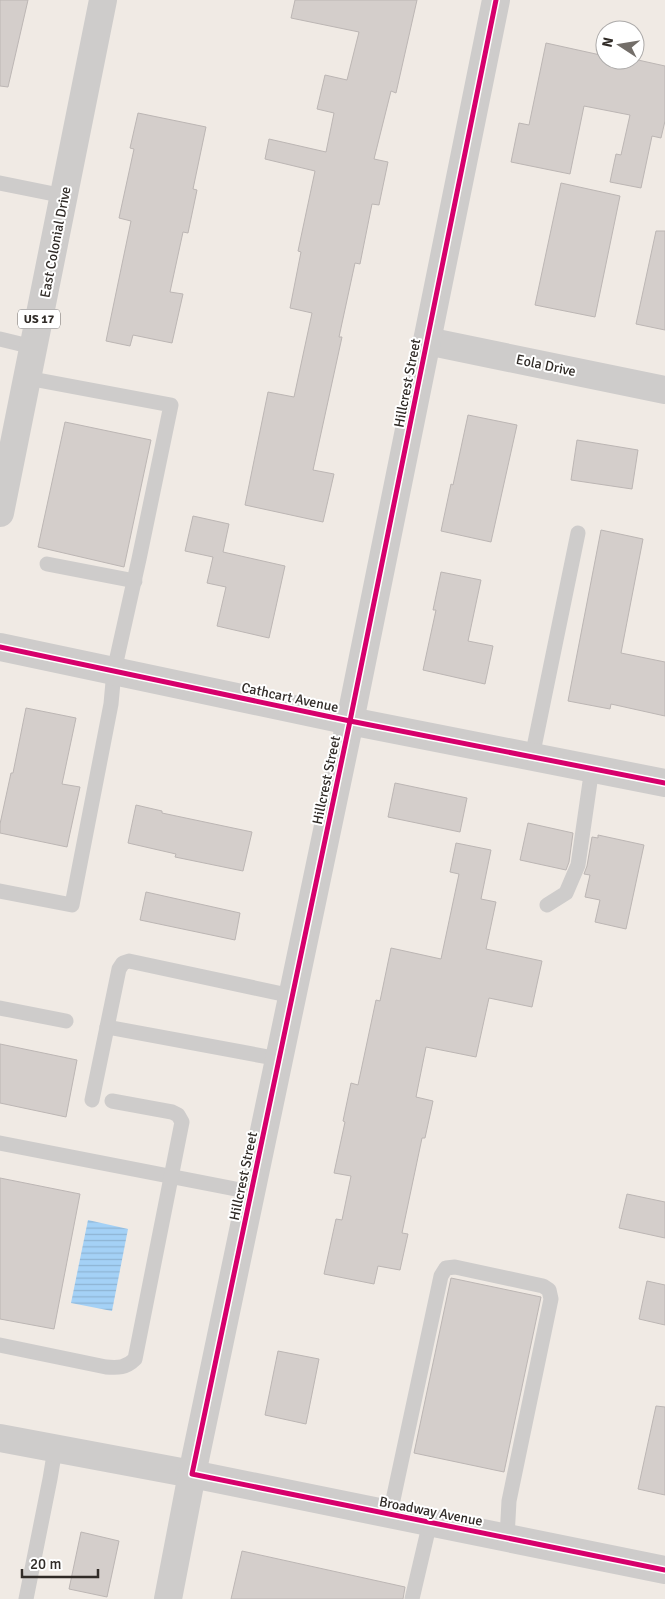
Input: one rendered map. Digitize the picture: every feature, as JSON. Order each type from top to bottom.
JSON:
[{"type":"main road","name":"East Colonial Drive","points":[[0,513],[103,0]]},
{"type":"main road","name":"Hillcrest Street","points":[[168,1599],[192,1474],[350,721],[496,0]]},
{"type":"main road","name":"Eola Drive","points":[[427,341],[665,390]]},
{"type":"main road","name":"Cathcart Avenue","points":[[0,647],[350,721],[665,782]]},
{"type":"main road","name":"Broadway Avenue","points":[[0,1438],[192,1474],[665,1570]]},
{"type":"lane","points":[[0,183],[64,196]]},
{"type":"lane","points":[[0,339],[34,348]]},
{"type":"lane","points":[[0,891],[72,904],[111,704],[114,671],[135,581],[170,405],[27,378]]},
{"type":"lane","points":[[532,757],[578,533]]},
{"type":"lane","points":[[47,564],[135,581]]},
{"type":"lane","points":[[547,904],[566,893],[578,865],[592,768]]},
{"type":"lane","points":[[92,1100],[119,970],[123,963],[129,961],[292,996]]},
{"type":"lane","points":[[0,1008],[66,1021]]},
{"type":"lane","points":[[107,1027],[279,1059]]},
{"type":"lane","points":[[0,1345],[106,1368],[120,1368],[129,1365],[135,1359],[182,1122],[178,1115],[172,1112],[112,1101]]},
{"type":"lane","points":[[0,1143],[251,1192]]},
{"type":"lane","points":[[390,1514],[441,1276],[446,1268],[455,1267],[543,1286],[549,1290],[551,1299],[509,1501],[507,1538]]},
{"type":"lane","points":[[26,1599],[55,1449]]},
{"type":"lane","points":[[412,1599],[430,1522]]},
{"type":"water","points":[[88,1220],[128,1229],[112,1311],[71,1303]]},
{"type":"building","points":[[0,0],[28,0],[8,87],[0,86]]},
{"type":"building","points":[[295,0],[417,0],[396,93],[391,91],[374,159],[388,162],[379,205],[372,204],[360,264],[355,263],[339,337],[342,337],[313,470],[334,474],[323,522],[245,505],[268,392],[294,397],[312,313],[290,308],[301,252],[298,251],[315,171],[265,159],[269,139],[326,152],[334,113],[317,109],[325,75],[347,80],[359,32],[291,18]]},
{"type":"building","points":[[546,43],[595,54],[595,70],[645,70],[645,62],[665,66],[665,121],[661,138],[652,136],[641,188],[610,182],[616,154],[621,155],[630,115],[584,106],[570,174],[511,162],[519,123],[529,125]]},
{"type":"building","points":[[138,113],[206,127],[193,189],[197,190],[188,233],[183,232],[170,292],[183,294],[172,343],[133,335],[130,346],[106,341],[131,221],[119,218],[134,149],[130,148]]},
{"type":"building","points":[[561,183],[620,196],[595,317],[535,305]]},
{"type":"building","points":[[656,231],[665,231],[665,330],[636,324]]},
{"type":"building","points":[[468,415],[517,425],[491,542],[441,531]]},
{"type":"building","points":[[65,422],[151,440],[124,567],[38,547]]},
{"type":"building","points":[[577,440],[638,450],[632,489],[571,480]]},
{"type":"building","points":[[193,516],[229,524],[223,552],[285,566],[269,638],[217,626],[226,587],[207,583],[213,557],[185,551]]},
{"type":"building","points":[[601,530],[643,539],[621,653],[665,662],[665,716],[611,704],[610,709],[568,701]]},
{"type":"building","points":[[441,572],[481,580],[468,641],[493,646],[485,684],[423,670],[436,610],[433,610]]},
{"type":"building","points":[[26,708],[76,718],[62,784],[80,787],[67,847],[0,833],[0,824],[11,773],[13,773]]},
{"type":"building","points":[[395,783],[467,798],[460,832],[388,817]]},
{"type":"building","points":[[136,805],[162,811],[162,813],[252,832],[243,871],[175,857],[176,854],[128,843]]},
{"type":"building","points":[[528,823],[573,833],[566,870],[520,860]]},
{"type":"building","points":[[598,835],[644,845],[626,929],[595,922],[600,900],[585,897],[590,875],[584,874],[592,837],[598,838]]},
{"type":"building","points":[[456,843],[491,850],[481,899],[496,902],[486,949],[542,961],[532,1007],[489,998],[476,1057],[426,1047],[416,1097],[433,1101],[425,1138],[422,1138],[402,1233],[408,1234],[400,1270],[378,1266],[374,1284],[324,1274],[336,1219],[342,1220],[351,1176],[334,1173],[345,1122],[343,1121],[351,1083],[358,1085],[376,1000],[380,1001],[391,948],[441,959],[459,874],[450,872]]},
{"type":"building","points":[[146,892],[240,913],[235,940],[140,920]]},
{"type":"building","points":[[0,1044],[77,1060],[66,1117],[0,1103]]},
{"type":"building","points":[[0,1178],[80,1194],[54,1329],[0,1319]]},
{"type":"building","points":[[627,1194],[665,1202],[665,1238],[619,1228]]},
{"type":"building","points":[[451,1278],[541,1297],[504,1472],[414,1453]]},
{"type":"building","points":[[647,1281],[665,1285],[665,1325],[639,1319]]},
{"type":"building","points":[[278,1351],[319,1359],[306,1424],[265,1415]]},
{"type":"building","points":[[656,1406],[665,1407],[665,1495],[638,1489]]},
{"type":"building","points":[[81,1532],[119,1541],[107,1597],[69,1589]]},
{"type":"building","points":[[242,1551],[405,1587],[403,1599],[231,1599]]},
{"type":"cycle path","points":[[496,0],[350,721],[192,1474],[665,1570]]},
{"type":"cycle path","points":[[0,647],[350,721],[665,783]]}]
